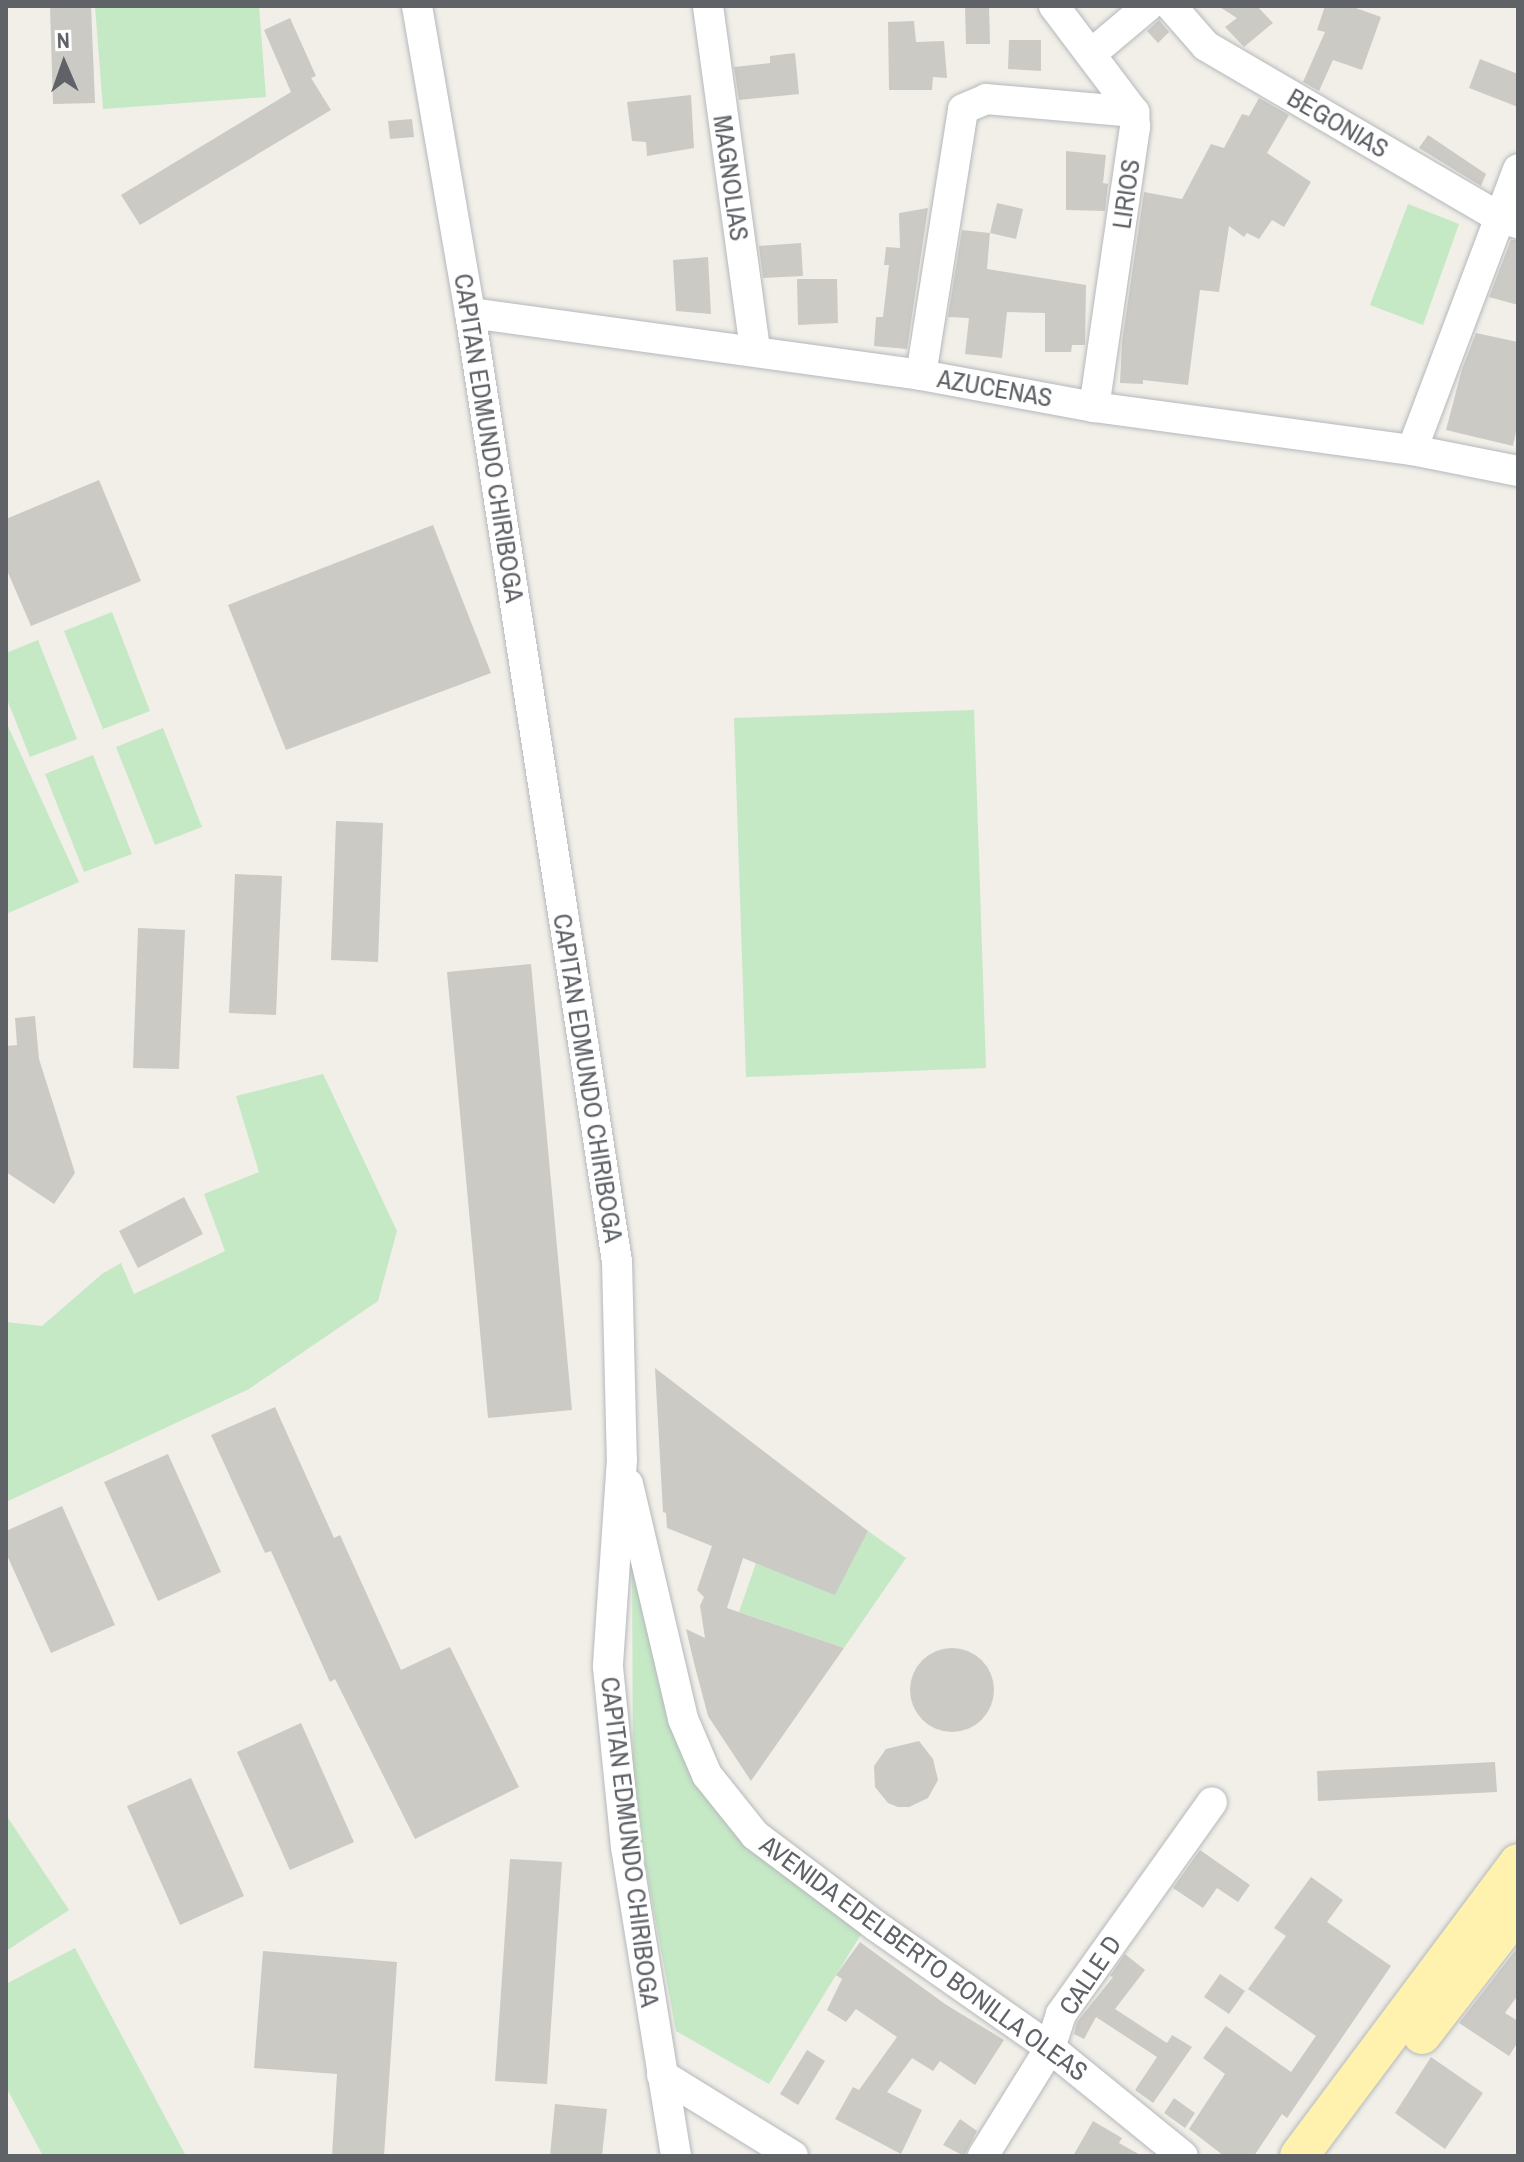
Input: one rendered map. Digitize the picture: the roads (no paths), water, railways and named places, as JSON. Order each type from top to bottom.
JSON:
[{"type":"main road","points":[[1332,2156],[1504,1926],[1518,1863]]},
{"type":"main road","points":[[1299,2156],[1504,1926]]},
{"type":"street","name":"CAPITAN EDMUNDO CHIRIBOGA","points":[[417,6],[470,313],[617,1261],[622,1459],[608,1667],[626,1847],[676,2156]]},
{"type":"street","name":"MAGNOLIAS","points":[[708,6],[755,351]]},
{"type":"street","points":[[1054,6],[1134,112]]},
{"type":"street","points":[[1091,54],[1148,6]]},
{"type":"street","name":"BEGONIAS","points":[[1171,6],[1206,46],[1509,221]]},
{"type":"street","points":[[921,375],[963,109],[972,102],[986,99],[1134,112]]},
{"type":"street","name":"LIRIOS","points":[[1094,407],[1135,127],[1134,112]]},
{"type":"street","points":[[1412,450],[1509,221],[1518,169]]},
{"type":"street","name":"AZUCENAS","points":[[470,313],[921,375],[1094,407],[1412,450],[1518,471]]},
{"type":"street","name":"AVENIDA EDELBERTO BONILLA OLEAS","points":[[622,1459],[683,1719],[707,1775],[755,1835],[1050,2048],[1183,2156]]},
{"type":"street","name":"CALLE D","points":[[983,2156],[1050,2048],[1061,2014],[1212,1802]]},
{"type":"street","points":[[662,2075],[793,2156]]}]
